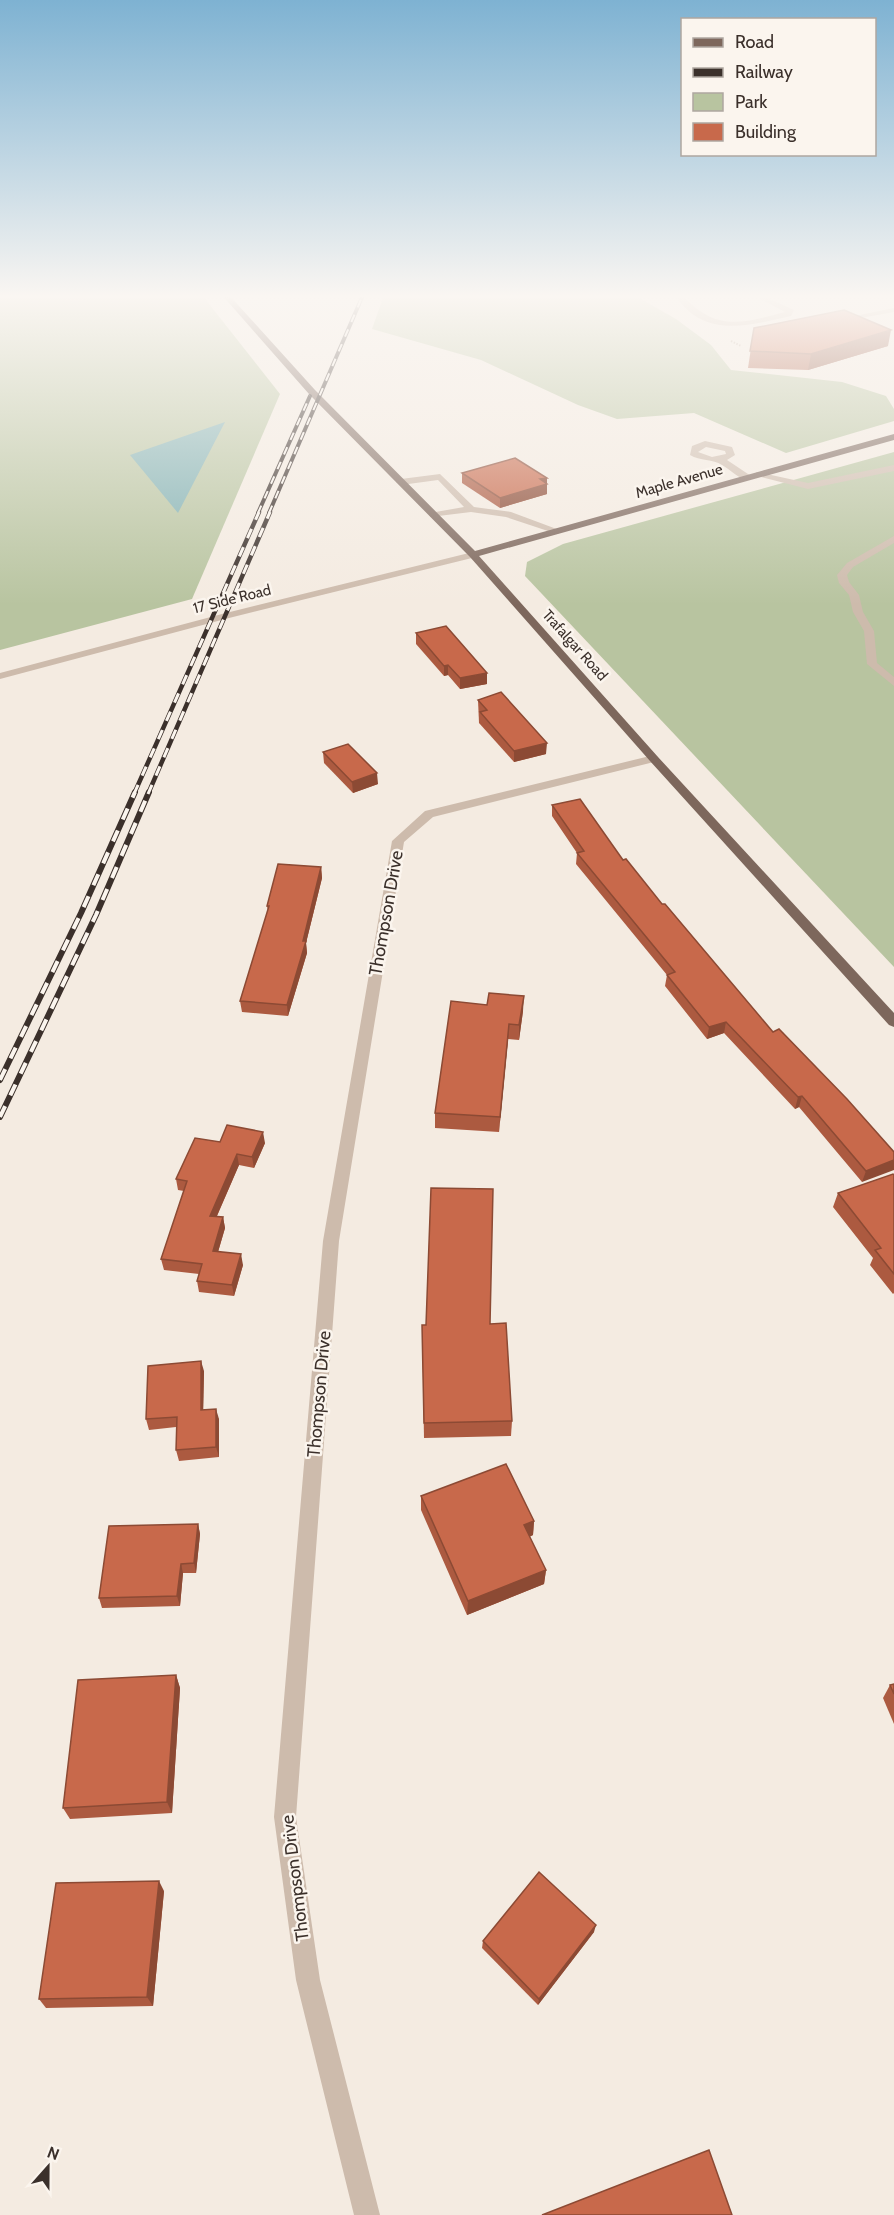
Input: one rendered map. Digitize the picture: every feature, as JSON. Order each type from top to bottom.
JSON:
[{"type":"main road","name":"Trafalgar Road","points":[[318,398],[473,555],[654,759],[894,1022]]},
{"type":"main road","name":"Maple Avenue","points":[[473,555],[894,437]]},
{"type":"street","points":[[720,460],[752,476],[808,486],[894,468]]},
{"type":"street","points":[[401,482],[440,477],[471,509]]},
{"type":"street","points":[[433,514],[471,509],[508,514],[557,531]]},
{"type":"street","points":[[894,539],[850,565],[842,575],[844,583],[854,595],[858,612],[869,632],[872,664],[894,683]]},
{"type":"street","name":"17 Side Road","points":[[0,676],[226,616],[473,555]]},
{"type":"street","name":"Thompson Drive","points":[[367,2215],[308,1980],[285,1817],[331,1241],[398,842],[429,814],[654,759]]},
{"type":"green space","points":[[0,398],[278,398],[192,599],[0,650]]},
{"type":"green space","points":[[564,398],[887,398],[894,409],[894,421],[786,453],[694,413],[617,419]]},
{"type":"green space","points":[[894,452],[894,967],[525,576],[527,562],[563,544]]},
{"type":"water","points":[[225,422],[178,513],[130,455]]},
{"type":"building","points":[[515,458],[547,478],[540,479],[547,484],[500,498],[462,473]]},
{"type":"building","points":[[446,626],[487,673],[460,678],[448,665],[444,666],[416,633]]},
{"type":"building","points":[[501,692],[547,743],[514,751],[480,712],[487,710],[478,700]]},
{"type":"building","points":[[348,744],[377,773],[352,782],[323,752]]},
{"type":"building","points":[[580,799],[623,860],[626,859],[773,1032],[779,1029],[847,1099],[894,1152],[894,1160],[866,1171],[802,1096],[798,1097],[726,1022],[709,1027],[667,975],[675,972],[577,853],[584,851],[552,805]]},
{"type":"building","points":[[278,864],[321,867],[303,941],[306,941],[287,1005],[240,1001],[269,906],[267,906]]},
{"type":"building","points":[[489,993],[524,996],[519,1025],[509,1024],[500,1117],[435,1113],[451,1001],[487,1005]]},
{"type":"building","points":[[227,1125],[263,1132],[252,1157],[237,1154],[210,1216],[223,1217],[213,1251],[241,1254],[232,1285],[197,1281],[202,1264],[161,1259],[187,1181],[176,1179],[195,1138],[220,1142]]},
{"type":"building","points":[[893,1174],[894,1274],[875,1250],[881,1248],[838,1193]]},
{"type":"building","points":[[431,1188],[493,1189],[490,1324],[506,1323],[512,1421],[424,1423],[422,1325],[426,1325]]},
{"type":"building","points":[[201,1361],[201,1410],[216,1409],[216,1447],[176,1450],[177,1417],[146,1419],[148,1366]]},
{"type":"building","points":[[506,1464],[534,1521],[524,1525],[546,1570],[468,1601],[421,1496]]},
{"type":"building","points":[[198,1524],[194,1563],[181,1564],[177,1596],[99,1598],[109,1526]]},
{"type":"building","points":[[176,1675],[167,1802],[63,1808],[78,1680]]},
{"type":"building","points":[[539,1872],[596,1925],[539,1999],[483,1941]]},
{"type":"building","points":[[159,1881],[147,1997],[39,1999],[56,1883]]},
{"type":"building","points":[[709,2150],[732,2215],[542,2215]]},
{"type":"railway","points":[[258,513],[309,398]]},
{"type":"railway","points":[[269,513],[318,398]]},
{"type":"railway","points":[[134,794],[259,512]]},
{"type":"railway","points":[[148,794],[270,512]]},
{"type":"railway","points":[[0,1080],[81,913],[135,792]]},
{"type":"railway","points":[[0,1117],[96,915],[149,792]]}]
